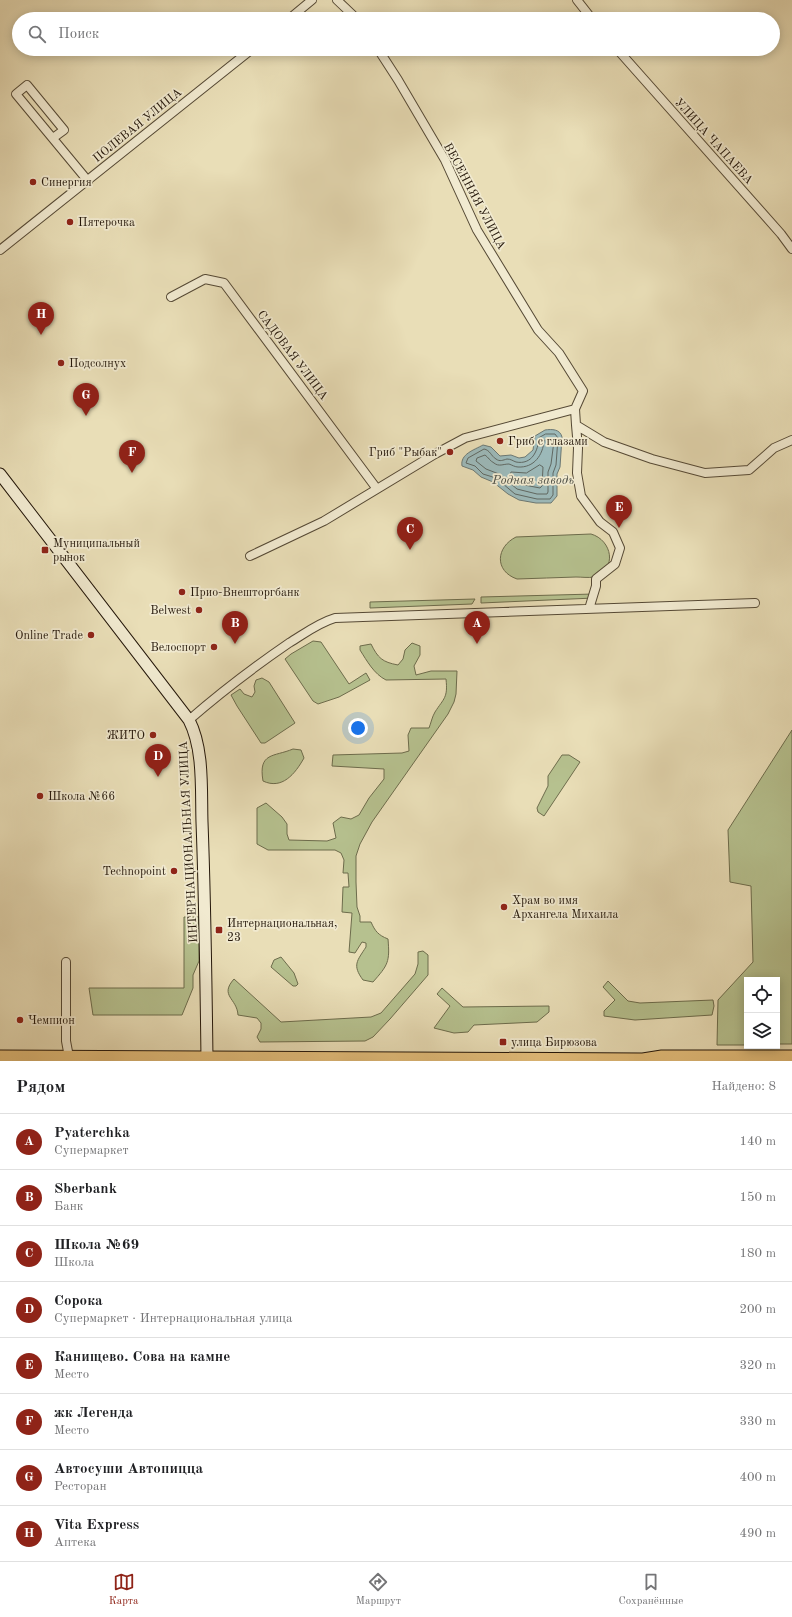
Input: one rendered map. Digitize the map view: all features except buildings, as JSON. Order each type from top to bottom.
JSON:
[{"type":"main road","name":"ИНТЕРНАЦИОНАЛЬНАЯ УЛИЦА","points":[[0,474],[189,720],[195,732],[200,768],[205,910],[207,1058]]},
{"type":"main road","points":[[0,1057],[644,1061],[662,1057],[792,1057]]},
{"type":"street","points":[[297,12],[312,0]]},
{"type":"street","points":[[337,0],[350,12]]},
{"type":"street","points":[[577,0],[586,12]]},
{"type":"street","name":"ПОЛЕВАЯ УЛИЦА","points":[[0,250],[243,56]]},
{"type":"street","name":"ВЕСЕННЯЯ УЛИЦА","points":[[383,56],[444,160],[481,237],[538,330],[559,353],[583,391],[575,409]]},
{"type":"street","name":"УЛИЦА ЧАПАЕВА","points":[[623,56],[781,234],[792,249]]},
{"type":"street","points":[[53,138],[64,130],[27,85],[16,94],[88,181]]},
{"type":"street","name":"САДОВАЯ УЛИЦА","points":[[171,297],[205,279],[224,283],[377,489]]},
{"type":"street","points":[[250,556],[324,521],[435,454],[465,438],[575,409],[578,448],[577,473],[581,496],[600,522],[613,532],[620,548],[615,564],[596,579],[596,586],[589,609]]},
{"type":"street","points":[[576,425],[604,442],[652,459],[704,473],[749,470],[774,448],[792,440]]},
{"type":"street","points":[[189,720],[223,691],[254,668],[316,626],[335,618],[755,603]]},
{"type":"street","points":[[66,962],[66,1041],[69,1057]]},
{"type":"green space","points":[[591,534],[604,542],[608,548],[609,555],[607,568],[602,573],[594,577],[517,579],[504,570],[501,565],[501,553],[504,547],[509,541],[516,537]]},
{"type":"green space","points":[[594,594],[594,598],[481,603],[481,597]]},
{"type":"green space","points":[[475,599],[472,604],[370,608],[370,602]]},
{"type":"green space","points":[[313,641],[321,642],[349,684],[366,673],[370,680],[339,697],[318,704],[313,701],[285,659]]},
{"type":"green space","points":[[412,643],[420,646],[420,655],[414,666],[416,675],[431,671],[457,671],[456,694],[448,714],[372,822],[360,844],[356,856],[357,907],[360,922],[371,922],[377,932],[388,939],[389,953],[387,963],[373,982],[363,980],[357,967],[358,960],[366,947],[366,943],[362,942],[355,953],[349,952],[352,913],[342,912],[343,887],[349,887],[348,873],[343,873],[344,860],[341,853],[335,850],[268,850],[257,844],[257,808],[266,803],[282,817],[287,824],[287,834],[289,840],[327,841],[336,838],[333,823],[341,817],[351,819],[359,815],[369,798],[384,779],[384,769],[332,766],[333,755],[402,753],[409,751],[408,735],[411,728],[429,728],[434,714],[446,694],[446,679],[386,680],[371,667],[360,650],[360,646],[371,644],[381,659],[398,665],[403,659],[405,650]]},
{"type":"green space","points":[[262,678],[269,682],[295,723],[265,743],[261,743],[231,695],[240,689],[244,694],[252,697],[255,692],[254,686],[256,680]]},
{"type":"green space","points":[[792,730],[792,1044],[780,1044],[780,977],[744,977],[744,1045],[717,1045],[718,1000],[753,962],[751,886],[730,882],[728,830]]},
{"type":"green space","points":[[293,749],[301,750],[304,758],[292,775],[282,782],[270,783],[263,781],[262,772],[265,760],[274,755]]},
{"type":"green space","points":[[562,755],[569,755],[580,762],[544,816],[538,812],[537,808],[548,786],[548,776]]},
{"type":"green space","points":[[184,917],[199,917],[199,961],[193,975],[193,988],[182,1015],[93,1015],[89,988],[184,988]]},
{"type":"green space","points":[[423,951],[428,955],[428,975],[373,1037],[365,1041],[260,1042],[257,1037],[261,1029],[261,1023],[257,1018],[238,1015],[237,1009],[228,993],[228,989],[234,979],[281,1022],[371,1017],[381,1013],[415,974],[418,964],[418,952]]},
{"type":"green space","points":[[281,957],[294,973],[298,984],[296,986],[293,986],[271,967],[274,960]]},
{"type":"green space","points":[[608,981],[628,1001],[640,1003],[713,1000],[714,1006],[712,1015],[635,1020],[604,1016],[604,1011],[615,1000],[603,987]]},
{"type":"green space","points":[[442,988],[463,1007],[549,1006],[549,1012],[537,1022],[474,1025],[468,1032],[454,1033],[434,1028],[450,1006],[437,994]]},
{"type":"water","name":"Родная заводь","points":[[545,430],[558,431],[562,437],[560,467],[557,474],[557,496],[551,503],[536,503],[519,500],[508,494],[493,482],[481,477],[473,470],[462,466],[465,455],[483,445],[491,447],[500,456],[511,455],[519,458],[525,457],[533,450],[535,436]]},
{"type":"place","name":"Синергия","points":[[33,182]]},
{"type":"place","name":"Пятерочка","points":[[70,222]]},
{"type":"place","name":"Vita Express","points":[[41,335]]},
{"type":"place","name":"Подсолнух","points":[[61,363]]},
{"type":"place","name":"Автосуши Автопицца","points":[[86,416]]},
{"type":"place","name":"Гриб с глазами","points":[[500,441]]},
{"type":"place","name":"Гриб \"Рыбак\"","points":[[450,452]]},
{"type":"place","name":"жк Легенда","points":[[132,473]]},
{"type":"place","name":"Канищево. Сова на камне","points":[[619,528]]},
{"type":"place","name":"Муниципальный рынок","points":[[45,550]]},
{"type":"place","name":"Школа №69","points":[[410,550]]},
{"type":"place","name":"Прио-Внешторгбанк","points":[[182,592]]},
{"type":"place","name":"Belwest","points":[[199,610]]},
{"type":"place","name":"Online Trade","points":[[91,635]]},
{"type":"place","name":"Sberbank","points":[[235,644]]},
{"type":"place","name":"Pyaterchka","points":[[477,644]]},
{"type":"place","name":"Велоспорт","points":[[214,647]]},
{"type":"place","name":"ЖИТО","points":[[153,735]]},
{"type":"place","name":"Сорока","points":[[158,777]]},
{"type":"place","name":"Школа №66","points":[[40,796]]},
{"type":"place","name":"Technopoint","points":[[174,871]]},
{"type":"place","name":"Храм во имя Архангела Михаила","points":[[504,907]]},
{"type":"place","name":"Интернациональная, 23","points":[[219,930]]},
{"type":"place","name":"Чемпион","points":[[20,1020]]},
{"type":"place","name":"улица Бирюзова","points":[[503,1042]]}]
